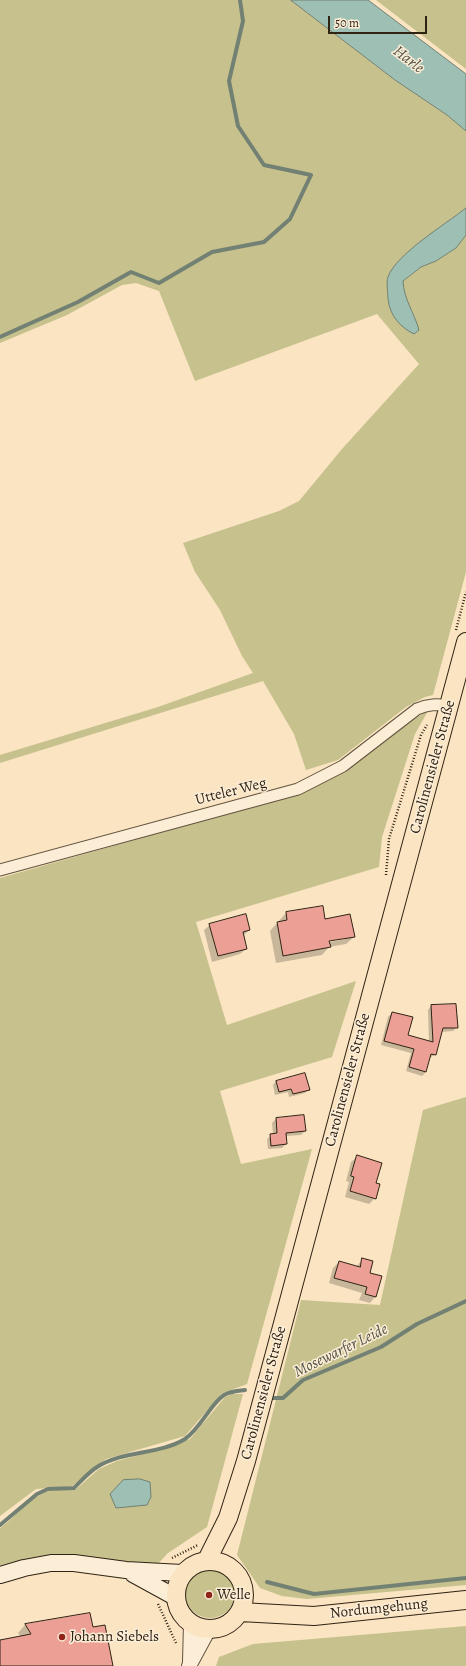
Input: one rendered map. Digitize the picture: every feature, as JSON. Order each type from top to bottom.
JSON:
[{"type":"main road","name":"Carolinensieler Straße","points":[[208,1560],[228,1518],[246,1461],[449,706],[460,686],[466,642]]},
{"type":"main road","name":"Carolinensieler Straße","points":[[228,1518],[228,1565]]},
{"type":"main road","points":[[208,1560],[219,1561],[228,1565],[240,1578],[244,1595],[244,1604],[240,1612],[227,1625],[209,1629],[191,1623],[183,1616],[178,1607],[176,1597],[177,1584],[182,1573],[199,1562],[208,1560]]},
{"type":"main road","points":[[0,1575],[24,1568],[51,1563],[74,1563],[126,1570],[182,1573]]},
{"type":"main road","points":[[126,1570],[176,1597]]},
{"type":"main road","name":"Nordumgehung","points":[[244,1595],[292,1615]]},
{"type":"main road","name":"Nordumgehung","points":[[240,1612],[314,1616],[466,1600]]},
{"type":"street","name":"Utteler Weg","points":[[0,870],[298,789],[343,766],[425,705],[436,704],[449,706]]},
{"type":"street","points":[[190,1665],[191,1623]]},
{"type":"street","points":[[190,1665],[209,1629]]},
{"type":"path","points":[[159,1587],[158,1604],[173,1633],[177,1648]]},
{"type":"shaded area","points":[[0,0],[291,0],[395,80],[447,115],[466,131],[466,208],[444,226],[388,279],[416,318],[407,301],[403,281],[421,267],[436,261],[456,248],[466,235],[466,572],[433,695],[425,697],[406,707],[338,760],[306,770],[294,734],[263,681],[0,763],[0,755],[158,707],[253,673],[242,656],[220,610],[195,572],[183,543],[279,511],[299,501],[342,449],[419,364],[377,314],[195,381],[159,291],[136,283],[122,285],[67,315],[0,343]]},
{"type":"shaded area","points":[[376,0],[466,0],[466,69]]},
{"type":"shaded area","points":[[428,711],[415,734],[382,837],[379,867],[196,922],[227,1025],[356,981],[332,1057],[220,1091],[241,1164],[312,1149],[247,1384],[221,1394],[185,1436],[106,1459],[72,1486],[36,1489],[0,1516],[0,878],[300,793],[347,769],[396,731]]},
{"type":"shaded area","points":[[466,1097],[466,1585],[307,1599],[282,1596],[260,1588],[237,1555],[301,1300],[380,1305],[423,1110]]},
{"type":"shaded area","points":[[232,1394],[243,1394],[207,1527],[168,1553],[155,1567],[70,1554],[21,1560],[0,1567],[0,1528],[30,1501],[43,1493],[50,1491],[75,1490],[99,1469],[117,1461],[176,1445],[190,1439],[225,1397]]},
{"type":"shaded area","points":[[205,1568],[215,1568],[228,1575],[235,1588],[235,1598],[228,1611],[215,1618],[205,1618],[196,1614],[189,1607],[185,1598],[185,1588],[189,1579],[196,1572]]},
{"type":"shaded area","points":[[466,1626],[466,1666],[216,1666],[219,1657],[253,1644]]},
{"type":"water","name":"Harle","points":[[291,0],[368,0],[466,74],[466,131],[447,115],[395,80]]},
{"type":"water","points":[[466,208],[466,235],[456,248],[436,261],[421,267],[403,281],[405,294],[419,330],[414,334],[404,328],[393,316],[388,299],[387,279],[393,268],[411,249]]},
{"type":"water","points":[[140,1479],[150,1482],[151,1497],[147,1505],[116,1508],[110,1494],[123,1480]]},
{"type":"building","points":[[323,906],[325,919],[350,914],[355,937],[329,941],[331,947],[283,956],[277,922],[287,920],[286,912]]},
{"type":"building","points":[[246,914],[250,930],[243,932],[247,949],[218,956],[209,924]]},
{"type":"building","points":[[456,1004],[458,1028],[443,1028],[436,1055],[431,1054],[426,1072],[409,1067],[414,1049],[384,1041],[392,1012],[413,1017],[408,1035],[433,1042],[431,1005]]},
{"type":"building","points":[[305,1073],[310,1090],[293,1094],[291,1089],[279,1092],[276,1081]]},
{"type":"building","points":[[304,1115],[306,1131],[286,1133],[287,1144],[271,1146],[270,1134],[277,1133],[276,1118]]},
{"type":"building","points":[[357,1155],[382,1163],[376,1183],[380,1184],[376,1199],[350,1191],[354,1177],[351,1176]]},
{"type":"building","points":[[362,1258],[373,1261],[370,1273],[382,1276],[376,1297],[365,1294],[367,1287],[334,1278],[339,1261],[360,1267]]},
{"type":"building","name":"Johann Siebels","points":[[90,1613],[93,1627],[105,1625],[113,1666],[0,1666],[0,1640],[31,1634],[25,1624]]},
{"type":"waterway","points":[[0,337],[78,302],[131,272],[159,283],[212,252],[264,242],[290,219],[311,175],[264,165],[238,126],[229,81],[243,21],[240,0]]},
{"type":"waterway","name":"Mosewarfer Leide","points":[[271,1398],[283,1398],[303,1380],[381,1347],[417,1324],[466,1301]]},
{"type":"waterway","name":"Mosewarfer Leide","points":[[0,1525],[37,1494],[48,1489],[74,1488],[91,1471],[107,1462],[129,1455],[164,1448],[185,1439],[196,1429],[219,1399],[234,1391],[245,1390]]},
{"type":"waterway","points":[[267,1582],[314,1594],[466,1578]]},
{"type":"place","name":"Welle","points":[[209,1595]]},
{"type":"place","name":"Johann Siebels","points":[[62,1637]]}]
